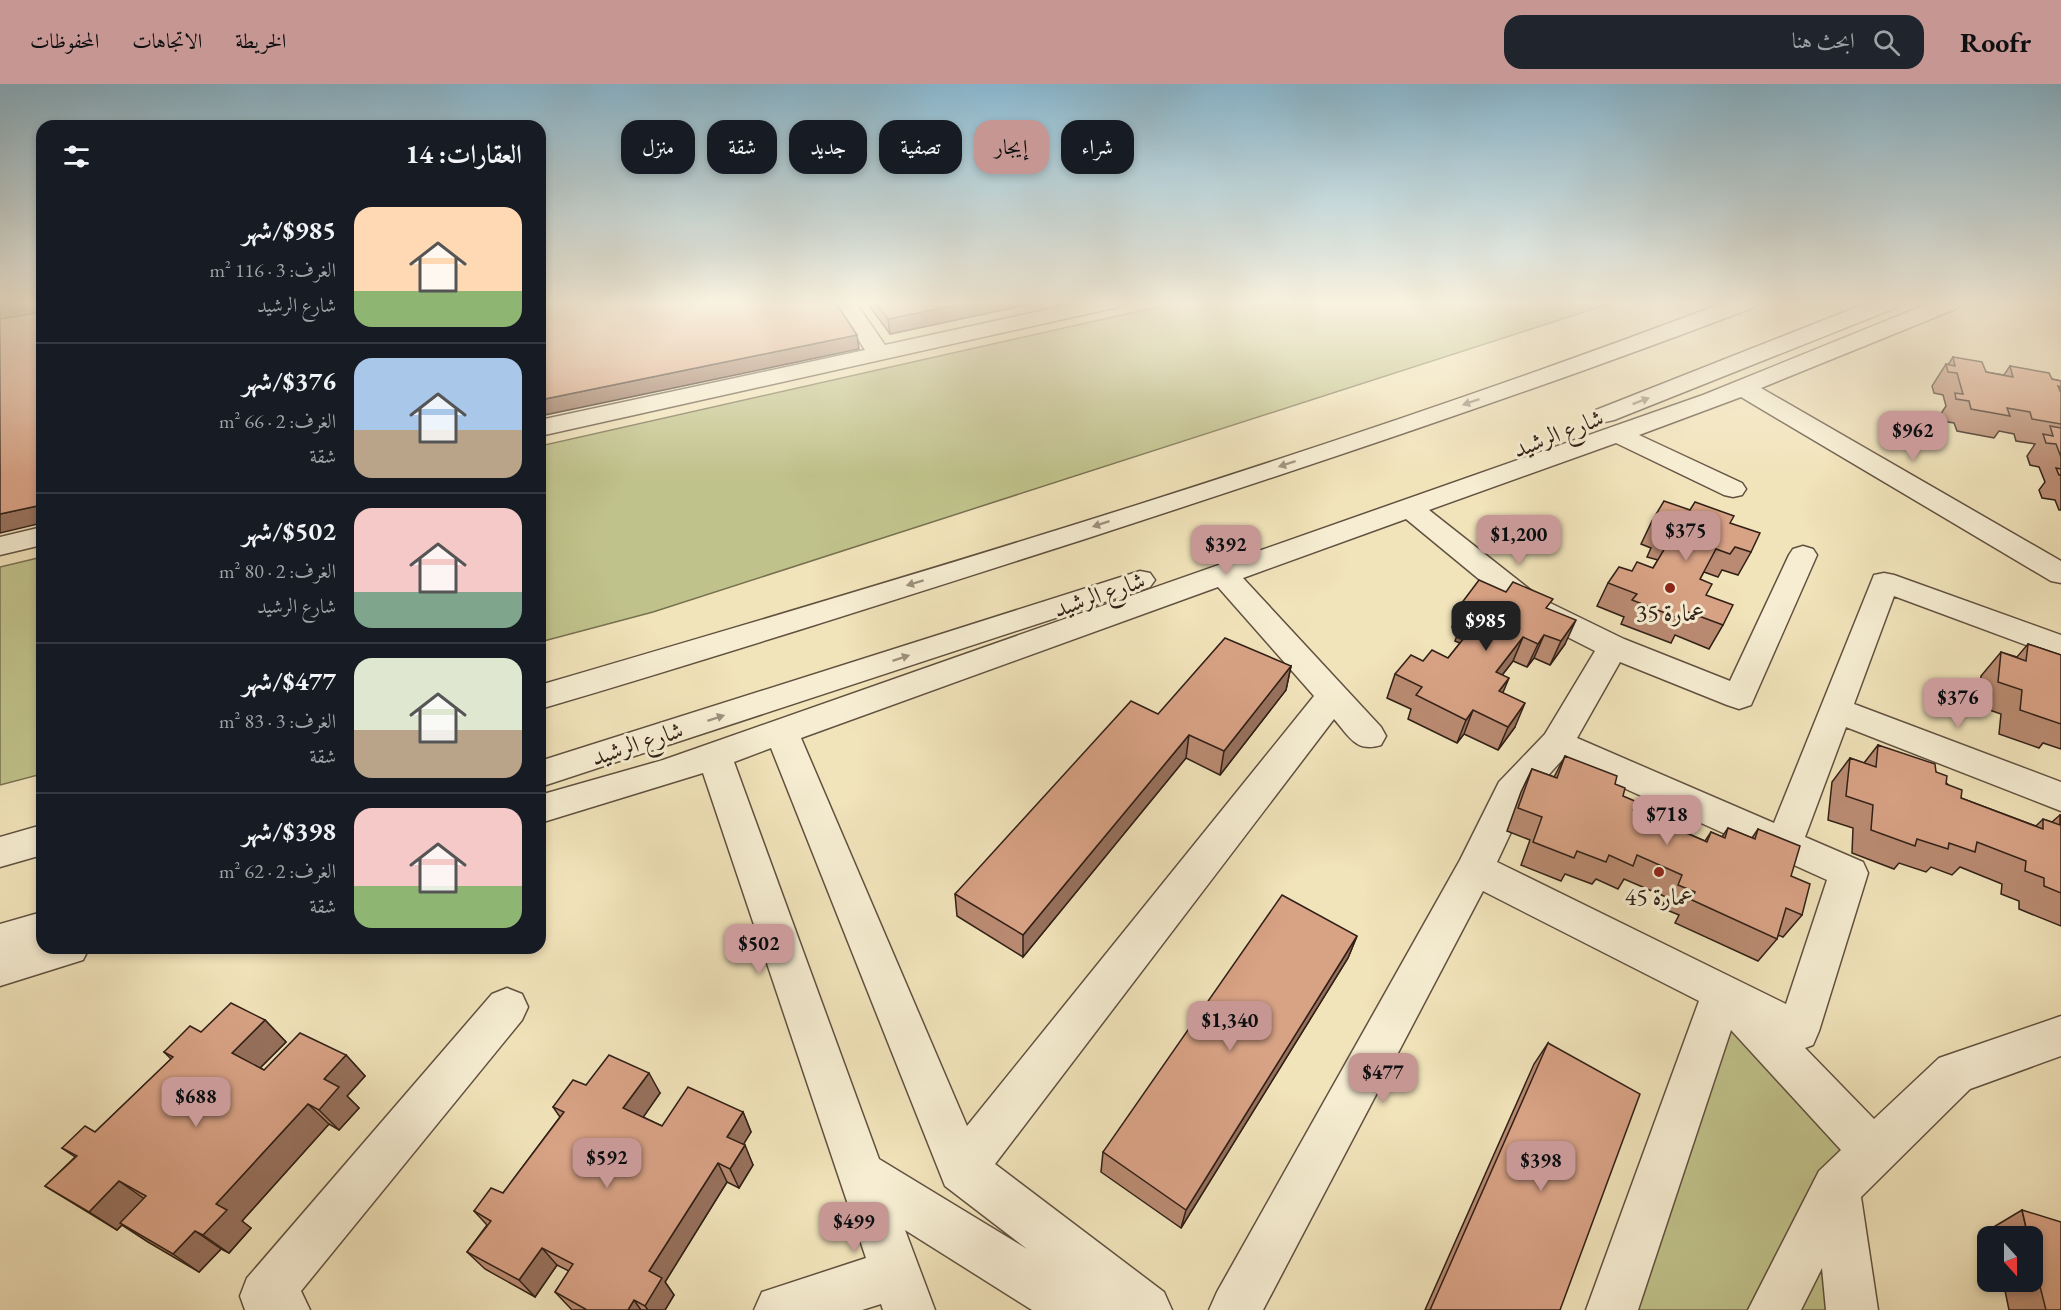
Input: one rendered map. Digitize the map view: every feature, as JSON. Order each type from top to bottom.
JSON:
[{"type":"street","points":[[546,427],[851,360]]},
{"type":"street","points":[[546,695],[985,561],[1224,485],[1447,410],[1585,360]]},
{"type":"street","name":"شارع الرشيد","points":[[546,772],[1035,615],[1293,528],[1500,455],[1741,360]]},
{"type":"street","points":[[546,807],[670,771],[1617,434],[1743,388],[1811,360]]},
{"type":"street","points":[[1743,388],[2061,574]]},
{"type":"street","points":[[1617,434],[1733,489]]},
{"type":"street","points":[[1409,508],[1531,606],[1613,647],[1739,697],[1803,555]]},
{"type":"street","points":[[0,546],[36,538]]},
{"type":"street","points":[[1223,574],[1369,736]]},
{"type":"street","points":[[1784,844],[1884,582],[2061,647]]},
{"type":"street","points":[[1236,1310],[1475,869],[1512,792],[1557,743],[1613,647]]},
{"type":"street","points":[[962,1169],[1333,696]]},
{"type":"street","points":[[1836,710],[2061,797]]},
{"type":"street","points":[[781,731],[962,1169],[1146,1310]]},
{"type":"street","points":[[1475,869],[1798,1031],[1849,873],[1557,743]]},
{"type":"street","points":[[714,755],[903,1292],[780,1310]]},
{"type":"street","points":[[0,852],[36,842]]},
{"type":"street","points":[[0,941],[36,931]]},
{"type":"street","points":[[0,968],[48,954]]},
{"type":"street","points":[[1723,993],[1874,1152]]},
{"type":"street","points":[[1612,1310],[1723,993]]},
{"type":"street","points":[[284,1310],[265,1296],[507,1007]]},
{"type":"street","points":[[1774,1310],[1836,1188],[1955,1073],[2061,1036]]},
{"type":"street","points":[[861,1174],[1079,1310]]},
{"type":"street","points":[[1836,1188],[1852,1310]]},
{"type":"green space","points":[[921,360],[1434,360],[653,612],[546,640],[546,445]]},
{"type":"green space","points":[[36,558],[36,776],[0,785],[0,567]]},
{"type":"green space","points":[[1723,993],[1874,1152],[1836,1188],[1852,1310],[1612,1310]]},
{"type":"building","points":[[0,360],[36,360],[36,506],[0,514]]},
{"type":"building","points":[[546,360],[734,360],[546,399]]},
{"type":"building","points":[[1954,360],[1972,360],[1982,362],[1986,372],[2013,377],[2010,366],[2049,373],[2052,379],[2061,381],[2061,387],[2058,386],[2061,393],[2061,424],[2032,419],[2030,412],[2007,408],[2010,416],[1971,409],[1969,401],[1956,399],[1955,393],[1963,394],[1957,373],[1948,372],[1946,364],[1955,366]]},
{"type":"building","points":[[2050,426],[2061,428],[2061,457],[2056,444],[2046,443],[2043,434],[2053,436]]},
{"type":"building","points":[[1664,501],[1690,510],[1695,502],[1734,516],[1730,523],[1760,533],[1751,552],[1735,547],[1730,554],[1716,549],[1700,579],[1712,584],[1706,595],[1733,605],[1723,625],[1688,612],[1683,620],[1632,600],[1637,594],[1608,583],[1619,567],[1632,571],[1637,562],[1653,568],[1671,538],[1658,534],[1664,525],[1652,521]]},
{"type":"building","points":[[1479,580],[1506,592],[1513,582],[1553,599],[1546,608],[1576,620],[1561,641],[1544,635],[1538,644],[1523,637],[1496,672],[1509,678],[1499,691],[1525,703],[1508,727],[1473,710],[1466,720],[1416,695],[1422,687],[1395,674],[1411,655],[1423,661],[1432,650],[1448,658],[1476,623],[1464,618],[1472,608],[1461,604]]},
{"type":"building","points":[[1225,638],[1291,666],[1224,751],[1189,735],[1023,935],[955,894],[1131,701],[1158,714]]},
{"type":"building","points":[[2028,644],[2061,655],[2061,724],[2020,710],[2022,690],[1998,682],[2001,652],[2026,661]]},
{"type":"building","points":[[1878,745],[1935,764],[1936,772],[1947,776],[1946,784],[1962,790],[1961,798],[2043,829],[2043,819],[2060,825],[2061,815],[2061,893],[2044,886],[2044,878],[2025,871],[2026,861],[1977,842],[1975,852],[1949,843],[1948,849],[1917,839],[1915,846],[1871,830],[1873,805],[1846,796],[1850,758],[1876,767]]},
{"type":"building","points":[[1565,756],[1617,776],[1615,784],[1625,788],[1623,796],[1637,802],[1633,810],[1707,842],[1711,832],[1725,838],[1728,828],[1755,839],[1758,829],[1800,846],[1791,876],[1810,884],[1802,915],[1786,908],[1777,939],[1692,900],[1695,892],[1678,885],[1682,875],[1637,855],[1633,866],[1609,855],[1606,862],[1577,851],[1574,858],[1533,842],[1542,817],[1518,808],[1532,769],[1557,778]]},
{"type":"building","points":[[1282,895],[1357,936],[1186,1210],[1103,1152]]},
{"type":"building","points":[[231,1003],[265,1020],[232,1053],[264,1070],[300,1033],[346,1055],[324,1079],[339,1087],[319,1110],[308,1104],[216,1204],[227,1210],[203,1235],[195,1231],[173,1254],[120,1223],[146,1196],[119,1181],[89,1212],[45,1186],[77,1156],[62,1148],[85,1126],[95,1132],[173,1057],[164,1052],[190,1026],[201,1032]]},
{"type":"building","points":[[1548,1043],[1640,1094],[1560,1310],[1430,1310]]},
{"type":"building","points":[[609,1055],[649,1073],[623,1108],[662,1126],[688,1087],[743,1112],[727,1137],[745,1145],[730,1169],[718,1163],[649,1271],[662,1278],[645,1306],[634,1300],[628,1310],[587,1310],[555,1292],[573,1264],[542,1248],[519,1280],[467,1252],[491,1221],[474,1211],[491,1188],[503,1193],[564,1112],[553,1107],[573,1080],[586,1085]]},
{"type":"building","points":[[2022,1210],[2061,1222],[2061,1310],[2046,1310],[2041,1292],[2043,1226],[2026,1226]]},
{"type":"place","name":"عمارة 35","points":[[1670,588]]},
{"type":"place","name":"عمارة 45","points":[[1659,872]]}]
